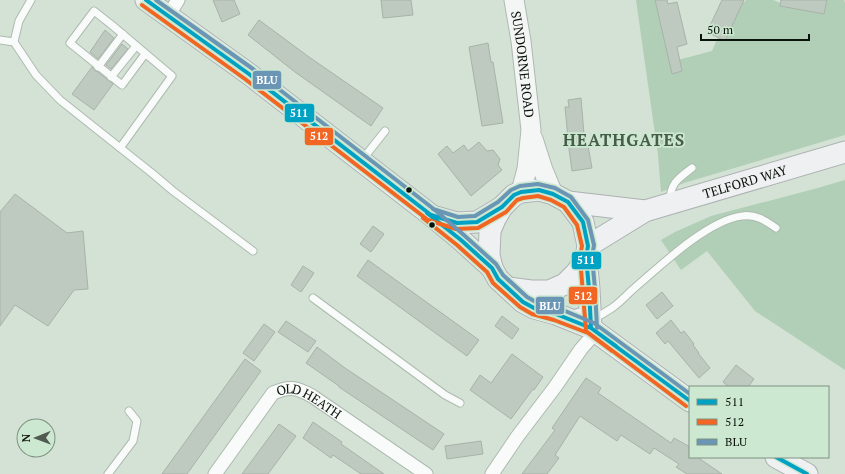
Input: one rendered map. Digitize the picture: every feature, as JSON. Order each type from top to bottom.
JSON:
[{"type":"main road","points":[[146,0],[173,8],[249,74],[431,215],[492,268]]},
{"type":"main road","name":"SUNDORNE ROAD","points":[[514,0],[521,41],[531,130],[543,170],[560,198]]},
{"type":"main road","name":"SUNDORNE ROAD","points":[[521,192],[527,169],[531,130]]},
{"type":"main road","name":"TELFORD WAY","points":[[587,251],[645,211],[845,152]]},
{"type":"main road","points":[[431,215],[457,223],[477,222],[502,207],[514,195],[521,192],[539,190],[560,198],[583,222],[587,251],[592,327]]},
{"type":"main road","name":"TELFORD WAY","points":[[560,198],[645,211]]},
{"type":"main road","points":[[502,207],[490,232],[489,255],[492,268],[498,279],[522,302],[534,308],[592,327]]},
{"type":"main road","points":[[508,288],[531,291],[549,290],[565,284],[577,272],[587,251]]},
{"type":"main road","points":[[549,290],[592,327],[689,400]]},
{"type":"main road","points":[[778,458],[806,474]]},
{"type":"street","points":[[492,474],[581,349],[592,327]]},
{"type":"street","name":"OLD HEATH","points":[[215,474],[273,394],[284,389],[301,390],[312,396],[426,474]]},
{"type":"lane","points":[[31,0],[19,21],[14,42],[36,75],[60,100],[173,191],[253,251]]},
{"type":"lane","points":[[120,148],[172,76],[123,34],[94,12],[70,43],[122,85],[145,54]]},
{"type":"lane","points":[[98,66],[123,34]]},
{"type":"lane","points":[[0,40],[14,42]]},
{"type":"lane","points":[[111,77],[136,46]]},
{"type":"lane","points":[[361,161],[385,131]]},
{"type":"lane","points":[[670,204],[670,192],[677,179],[692,168]]},
{"type":"lane","points":[[592,327],[672,256],[697,236],[714,226],[730,218],[743,215],[758,217],[776,228]]},
{"type":"lane","points":[[313,298],[445,395],[460,403]]},
{"type":"lane","points":[[108,474],[133,441],[137,421],[129,411]]},
{"type":"green space","points":[[636,0],[655,0],[670,62],[712,51],[718,37],[725,40],[741,0],[745,2],[746,0],[773,0],[790,7],[824,14],[827,0],[844,0],[845,135],[684,183],[661,192],[658,155]]},
{"type":"green space","points":[[845,180],[845,370],[755,311],[707,251],[681,270],[661,240],[711,216]]},
{"type":"building","points":[[213,0],[234,0],[240,14],[222,22]]},
{"type":"building","points":[[381,0],[411,0],[413,15],[383,18]]},
{"type":"building","points":[[655,0],[667,0],[668,4],[677,2],[687,44],[677,47],[682,71],[672,74]]},
{"type":"building","points":[[722,0],[744,0],[725,41],[707,32]]},
{"type":"building","points":[[781,0],[827,0],[824,14],[780,6]]},
{"type":"building","points":[[259,20],[309,57],[383,108],[371,126],[295,72],[248,35]]},
{"type":"building","points":[[105,30],[114,38],[98,59],[90,52]]},
{"type":"building","points":[[488,43],[491,62],[493,62],[503,123],[482,126],[469,47]]},
{"type":"building","points":[[122,44],[128,49],[111,69],[106,65]]},
{"type":"building","points":[[92,67],[95,71],[113,84],[94,110],[72,94]]},
{"type":"building","points":[[581,98],[585,147],[588,146],[592,168],[572,171],[565,107],[569,107],[568,100]]},
{"type":"building","points":[[479,142],[487,151],[493,150],[500,159],[498,165],[502,170],[471,196],[438,154],[447,146],[453,153],[464,145],[468,151]]},
{"type":"building","points":[[15,194],[67,233],[83,231],[88,289],[74,290],[48,326],[15,305],[0,326],[0,212]]},
{"type":"building","points":[[373,226],[384,234],[371,252],[360,244]]},
{"type":"building","points":[[368,260],[479,340],[467,356],[357,276]]},
{"type":"building","points":[[303,266],[314,273],[301,292],[291,285]]},
{"type":"building","points":[[662,292],[673,306],[657,319],[646,305]]},
{"type":"building","points":[[502,316],[519,329],[512,339],[495,326]]},
{"type":"building","points":[[671,320],[681,333],[684,331],[710,368],[699,378],[668,341],[665,344],[656,333]]},
{"type":"building","points":[[286,321],[316,341],[308,352],[278,332]]},
{"type":"building","points":[[264,324],[275,332],[254,361],[243,353]]},
{"type":"building","points":[[317,347],[345,368],[444,434],[433,450],[306,363]]},
{"type":"building","points":[[512,354],[543,377],[511,419],[470,390],[480,375],[491,383]]},
{"type":"building","points":[[245,359],[261,371],[187,474],[162,474]]},
{"type":"building","points":[[736,365],[754,379],[749,386],[728,386],[723,382]]},
{"type":"building","points":[[586,378],[601,388],[598,393],[671,443],[674,438],[689,446],[689,458],[698,458],[722,474],[687,474],[676,467],[679,464],[654,448],[650,454],[621,435],[617,441],[580,416],[555,455],[559,458],[547,474],[522,474],[555,430],[552,428]]},
{"type":"building","points":[[313,422],[342,442],[341,444],[384,474],[361,474],[333,455],[331,458],[303,438]]},
{"type":"building","points":[[279,424],[296,436],[268,474],[242,474]]},
{"type":"building","points":[[481,441],[483,454],[447,459],[445,446]]},
{"type":"transit line","name":"511","points":[[146,0],[249,74],[431,215],[457,223],[477,222],[502,207],[514,195],[521,192],[539,190],[553,194],[568,202],[583,222],[588,246],[586,257],[591,328],[689,400]]},
{"type":"transit line","name":"BLU","points":[[156,0],[253,69],[435,210],[496,264],[503,275],[527,297],[536,302],[558,308],[594,323],[689,393]]},
{"type":"transit line","name":"512","points":[[142,5],[245,79],[428,220],[456,229],[478,228],[506,212],[517,200],[538,196],[551,200],[564,207],[577,225],[582,246],[580,257],[586,331],[686,406]]},
{"type":"transit line","name":"BLU","points":[[433,209],[458,217],[475,216],[498,202],[511,190],[520,186],[538,184],[555,188],[571,197],[588,220],[594,245],[592,257],[597,328]]},
{"type":"transit line","name":"511","points":[[427,213],[461,240],[492,268],[498,279],[523,302],[534,308],[556,314],[591,328],[616,346]]},
{"type":"transit line","name":"512","points":[[423,218],[457,245],[487,272],[493,283],[520,307],[532,314],[554,320],[588,333],[612,351]]},
{"type":"transit line","name":"511","points":[[778,458],[807,474]]},
{"type":"district","name":"HEATHGATES","points":[[624,139]]}]
